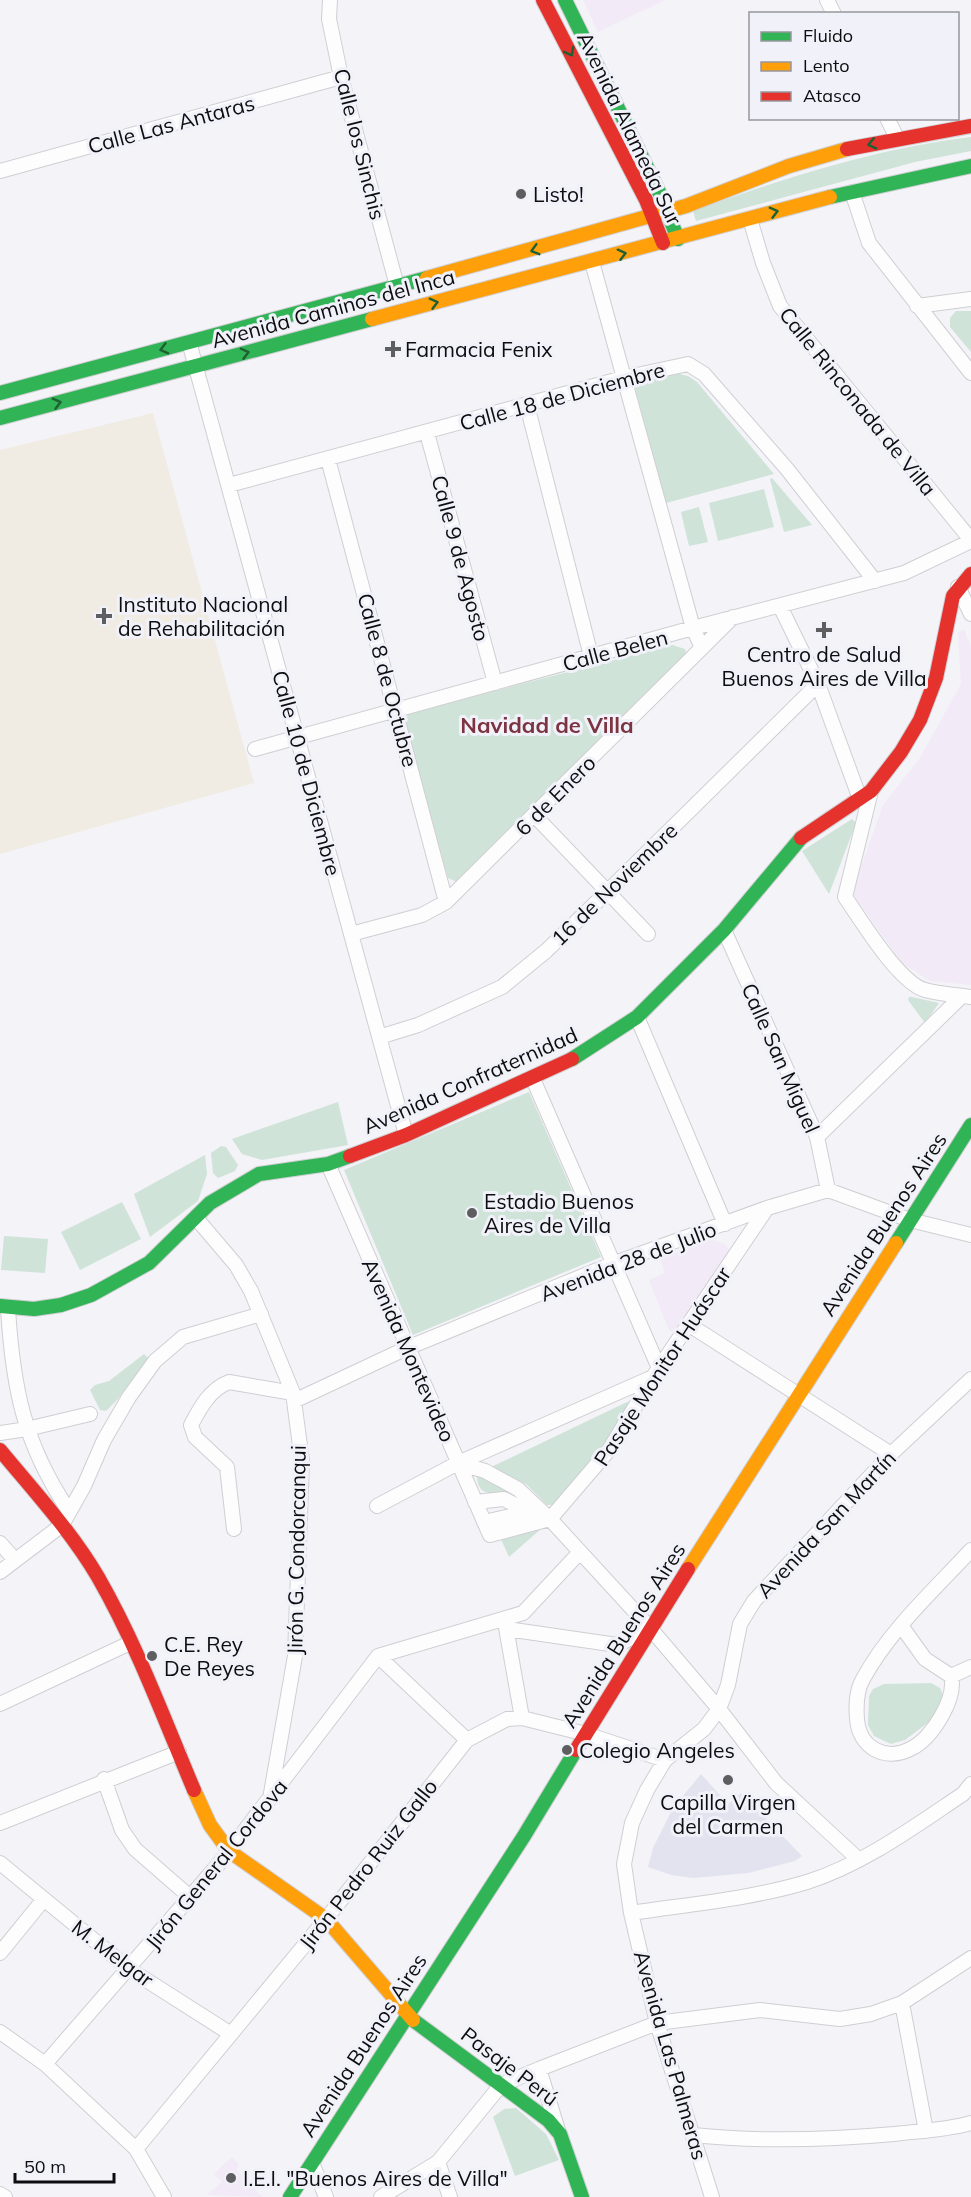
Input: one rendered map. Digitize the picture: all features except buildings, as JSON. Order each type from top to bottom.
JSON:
[{"type":"street","name":"Calle los Sinchis","points":[[330,0],[329,19],[342,78],[397,286]]},
{"type":"street","name":"Avenida Alameda Sur","points":[[543,0],[652,216],[663,243]]},
{"type":"street","name":"Avenida Alameda Sur","points":[[565,0],[678,239]]},
{"type":"street","name":"Calle Las Antaras","points":[[0,171],[342,78]]},
{"type":"street","points":[[888,120],[897,138]]},
{"type":"street","name":"Avenida Caminos del Inca","points":[[0,393],[667,212],[789,166],[897,138],[971,126]]},
{"type":"street","name":"Avenida Caminos del Inca","points":[[0,418],[852,192],[971,166]]},
{"type":"street","points":[[852,192],[869,243],[971,373]]},
{"type":"street","name":"Calle Rinconada de Villa","points":[[750,219],[763,263],[780,306],[971,541]]},
{"type":"street","points":[[592,262],[693,628],[702,648]]},
{"type":"street","points":[[917,306],[971,299]]},
{"type":"street","name":"Calle 10 de Diciembre","points":[[189,342],[406,1135]]},
{"type":"street","name":"Calle 18 de Diciembre","points":[[229,486],[681,364],[696,368],[787,469],[875,581]]},
{"type":"street","points":[[527,405],[591,656]]},
{"type":"street","name":"Calle 9 de Agosto","points":[[428,433],[495,683]]},
{"type":"street","name":"Calle 8 de Octubre","points":[[328,459],[446,902]]},
{"type":"street","name":"Calle Belen","points":[[255,749],[734,616],[875,581],[931,562],[971,541]]},
{"type":"street","name":"Avenida Confraternidad","points":[[4,1308],[34,1309],[61,1305],[91,1294],[149,1263],[210,1203],[259,1174],[328,1164],[406,1135],[533,1079],[585,1053],[637,1017],[724,930],[796,841],[865,795],[901,752],[920,720],[936,678],[949,612],[958,587],[971,574]]},
{"type":"street","points":[[958,587],[971,614]]},
{"type":"street","points":[[780,606],[818,684],[865,795],[845,897],[868,932],[906,980],[924,990],[966,997]]},
{"type":"street","name":"6 de Enero","points":[[351,934],[422,915],[446,902],[734,616]]},
{"type":"street","name":"16 de Noviembre","points":[[380,1037],[418,1025],[502,987],[546,951],[608,892],[818,684]]},
{"type":"street","points":[[535,816],[648,934]]},
{"type":"street","name":"Calle San Miguel","points":[[724,930],[818,1137],[828,1190]]},
{"type":"street","points":[[818,1137],[966,997]]},
{"type":"street","points":[[637,1017],[725,1224]]},
{"type":"street","points":[[377,1506],[458,1463],[656,1372],[533,1079]]},
{"type":"street","name":"Avenida Buenos Aires","points":[[290,2197],[586,1734],[647,1625],[800,1394],[971,1125]]},
{"type":"street","name":"Avenida Montevideo","points":[[328,1164],[490,1536],[550,1519]]},
{"type":"street","points":[[828,1190],[910,1220],[971,1235]]},
{"type":"street","name":"Avenida 28 de Julio","points":[[293,1397],[612,1264],[767,1208],[828,1190]]},
{"type":"street","name":"Pasaje Monitor Huáscar","points":[[550,1519],[603,1458],[656,1372],[767,1208]]},
{"type":"street","name":"Jirón G. Condorcanqui","points":[[196,1218],[236,1265],[261,1314],[293,1397],[302,1461],[296,1656],[270,1799]]},
{"type":"street","points":[[4,1308],[12,1366],[27,1429],[46,1477],[69,1511]]},
{"type":"street","points":[[0,1572],[62,1525],[84,1486],[104,1440],[129,1397],[155,1361],[183,1337],[261,1314]]},
{"type":"street","points":[[688,1324],[891,1454]]},
{"type":"street","name":"Avenida San Martín","points":[[631,1913],[624,1864],[632,1823],[647,1790],[665,1760],[704,1729],[719,1709],[728,1685],[740,1624],[754,1601],[891,1454],[971,1378]]},
{"type":"street","points":[[234,1529],[227,1467],[195,1437],[191,1425],[209,1395],[219,1385],[229,1382],[293,1397]]},
{"type":"street","points":[[0,1433],[90,1414]]},
{"type":"street","name":"Pasaje Perú","points":[[0,1450],[62,1525],[97,1577],[130,1643],[210,1825],[229,1851],[326,1919],[407,2016],[548,2120],[560,2134],[582,2197]]},
{"type":"street","points":[[458,1463],[485,1471],[518,1489],[550,1519],[647,1625],[719,1709],[776,1783],[858,1859]]},
{"type":"street","points":[[475,1502],[504,1499],[529,1512],[550,1519]]},
{"type":"street","points":[[484,1522],[529,1512]]},
{"type":"street","points":[[0,1543],[15,1560]]},
{"type":"street","points":[[378,1656],[506,1624],[523,1613],[580,1552]]},
{"type":"street","points":[[903,1627],[926,1659],[951,1676],[954,1686],[949,1706],[913,1748],[894,1753],[879,1751],[864,1743],[858,1733],[855,1703],[861,1681],[876,1658],[932,1590],[968,1557]]},
{"type":"street","points":[[506,1624],[617,1645],[633,1637],[647,1625]]},
{"type":"street","points":[[506,1624],[522,1718]]},
{"type":"street","points":[[0,1704],[130,1643]]},
{"type":"street","points":[[378,1656],[467,1740]]},
{"type":"street","name":"Jirón General Cordova","points":[[45,2064],[229,1851],[378,1656]]},
{"type":"street","points":[[951,1676],[971,1667]]},
{"type":"street","name":"Jirón Pedro Ruiz Gallo","points":[[136,2149],[326,1919],[467,1740],[507,1719],[522,1718],[586,1734],[665,1760]]},
{"type":"street","points":[[0,1823],[104,1779],[179,1752]]},
{"type":"street","points":[[104,1779],[122,1830],[135,1849],[190,1897]]},
{"type":"street","points":[[631,1913],[744,1898],[810,1881],[900,1836],[948,1805],[963,1794],[971,1784]]},
{"type":"street","name":"M. Melgar","points":[[0,1863],[129,1969],[231,2034]]},
{"type":"street","points":[[0,1953],[44,1899]]},
{"type":"street","name":"Avenida Las Palmeras","points":[[631,1913],[657,2023],[712,2197]]},
{"type":"street","points":[[381,2197],[438,2162],[501,2085],[539,2069],[657,2023],[760,2010],[840,2019],[871,2014],[902,2003],[971,1958]]},
{"type":"street","points":[[902,2003],[926,2131]]},
{"type":"street","points":[[0,2032],[45,2064],[136,2149],[165,2197]]},
{"type":"street","points":[[539,2069],[560,2134]]},
{"type":"street","points":[[693,2135],[737,2140],[845,2138],[926,2131],[971,2123]]},
{"type":"street","points":[[438,2162],[450,2197]]},
{"type":"street","points":[[312,2163],[327,2197]]},
{"type":"street","points":[[0,2194],[5,2197]]},
{"type":"shaded area","points":[[583,0],[665,0],[598,32]]},
{"type":"shaded area","name":"Instituto Nacional de Rehabilitación","points":[[153,413],[254,783],[0,854],[0,450]]},
{"type":"shaded area","points":[[964,630],[971,646],[971,985],[930,981],[902,963],[852,893],[883,805],[920,758],[961,684],[958,632]]},
{"type":"shaded area","points":[[711,1239],[724,1244],[729,1249],[728,1254],[676,1335],[669,1330],[649,1280],[665,1273],[660,1259]]},
{"type":"shaded area","points":[[701,1774],[728,1804],[741,1793],[802,1856],[795,1861],[748,1873],[693,1878],[671,1875],[648,1867],[653,1848],[673,1808]]},
{"type":"shaded area","name":"I.E.I. \"Buenos Aires de Villa\"","points":[[232,2157],[239,2165],[236,2169],[262,2197],[207,2195],[222,2182],[214,2174]]},
{"type":"green space","points":[[971,137],[971,151],[915,162],[696,221],[693,211],[830,166],[899,149]]},
{"type":"green space","points":[[956,311],[971,311],[971,352],[950,327],[950,318]]},
{"type":"green space","points":[[676,373],[688,376],[697,382],[774,474],[666,503],[634,384]]},
{"type":"green space","points":[[772,478],[812,525],[784,532],[770,479]]},
{"type":"green space","points":[[764,489],[774,527],[718,541],[709,503]]},
{"type":"green space","points":[[699,507],[708,542],[689,546],[681,512]]},
{"type":"green space","points":[[672,645],[685,649],[687,657],[459,883],[448,878],[404,721],[409,713]]},
{"type":"green space","points":[[852,819],[856,823],[829,894],[802,851]]},
{"type":"green space","points":[[909,997],[939,1003],[925,1023],[908,1000]]},
{"type":"green space","name":"Estadio Buenos Aires de Villa","points":[[529,1092],[601,1257],[413,1335],[344,1170]]},
{"type":"green space","points":[[338,1102],[348,1145],[262,1160],[242,1154],[232,1139]]},
{"type":"green space","points":[[221,1146],[226,1147],[238,1165],[235,1171],[218,1178],[213,1173],[211,1153]]},
{"type":"green space","points":[[205,1155],[207,1174],[198,1201],[150,1237],[134,1194]]},
{"type":"green space","points":[[122,1202],[141,1239],[80,1270],[61,1232]]},
{"type":"green space","points":[[4,1236],[48,1239],[45,1273],[1,1270]]},
{"type":"green space","points":[[144,1354],[148,1358],[117,1400],[106,1411],[100,1410],[90,1390],[95,1385],[109,1381]]},
{"type":"green space","points":[[627,1402],[631,1403],[600,1453],[553,1505],[547,1505],[527,1485],[491,1467]]},
{"type":"green space","points":[[477,1475],[511,1488],[537,1511],[507,1493],[486,1492],[480,1487]]},
{"type":"green space","points":[[542,1528],[509,1557],[500,1537]]},
{"type":"green space","points":[[931,1683],[940,1688],[944,1697],[937,1716],[905,1740],[891,1744],[874,1736],[868,1725],[869,1696],[873,1689],[884,1684]]},
{"type":"green space","points":[[516,2108],[546,2134],[559,2160],[515,2176],[493,2117],[504,2109]]},
{"type":"traffic: fast","points":[[565,0],[660,194],[678,239]]},
{"type":"traffic: fast","points":[[830,197],[971,166]]},
{"type":"traffic: fast","points":[[0,393],[427,278]]},
{"type":"traffic: fast","points":[[0,418],[372,319]]},
{"type":"traffic: fast","points":[[572,1059],[637,1017],[724,930],[801,838]]},
{"type":"traffic: fast","points":[[896,1243],[971,1125]]},
{"type":"traffic: fast","points":[[0,1306],[34,1309],[61,1305],[91,1295],[149,1263],[210,1203],[259,1174],[328,1164],[350,1156]]},
{"type":"traffic: fast","points":[[290,2197],[524,1836],[576,1750]]},
{"type":"traffic: fast","points":[[413,2020],[548,2120],[560,2134],[582,2197]]},
{"type":"traffic: slow","points":[[427,278],[686,206],[789,166],[847,149]]},
{"type":"traffic: slow","points":[[372,319],[830,197]]},
{"type":"traffic: slow","points":[[688,1569],[896,1243]]},
{"type":"traffic: slow","points":[[194,1790],[210,1825],[229,1851],[326,1919],[413,2020]]},
{"type":"traffic: jam","points":[[543,0],[646,200],[663,243]]},
{"type":"traffic: jam","points":[[847,149],[971,126]]},
{"type":"traffic: jam","points":[[801,838],[871,791],[901,752],[920,720],[936,678],[953,596],[971,574]]},
{"type":"traffic: jam","points":[[350,1156],[406,1135],[572,1059]]},
{"type":"traffic: jam","points":[[0,1450],[64,1527],[98,1577],[138,1656],[194,1790]]},
{"type":"traffic: jam","points":[[576,1750],[688,1569]]},
{"type":"place","name":"Listo!","points":[[521,194]]},
{"type":"place","name":"Farmacia Fenix","points":[[393,349]]},
{"type":"place","name":"Instituto Nacional de Rehabilitación","points":[[104,616]]},
{"type":"place","name":"Centro de Salud Buenos Aires de Villa","points":[[824,630]]},
{"type":"place","name":"Estadio Buenos Aires de Villa","points":[[472,1213]]},
{"type":"place","name":"C.E. Rey De Reyes","points":[[152,1656]]},
{"type":"place","name":"Colegio Angeles","points":[[567,1750]]},
{"type":"place","name":"Capilla Virgen del Carmen","points":[[728,1780]]},
{"type":"place","name":"I.E.I. \"Buenos Aires de Villa\"","points":[[231,2178]]},
{"type":"district","name":"Navidad de Villa","points":[[547,725]]}]
